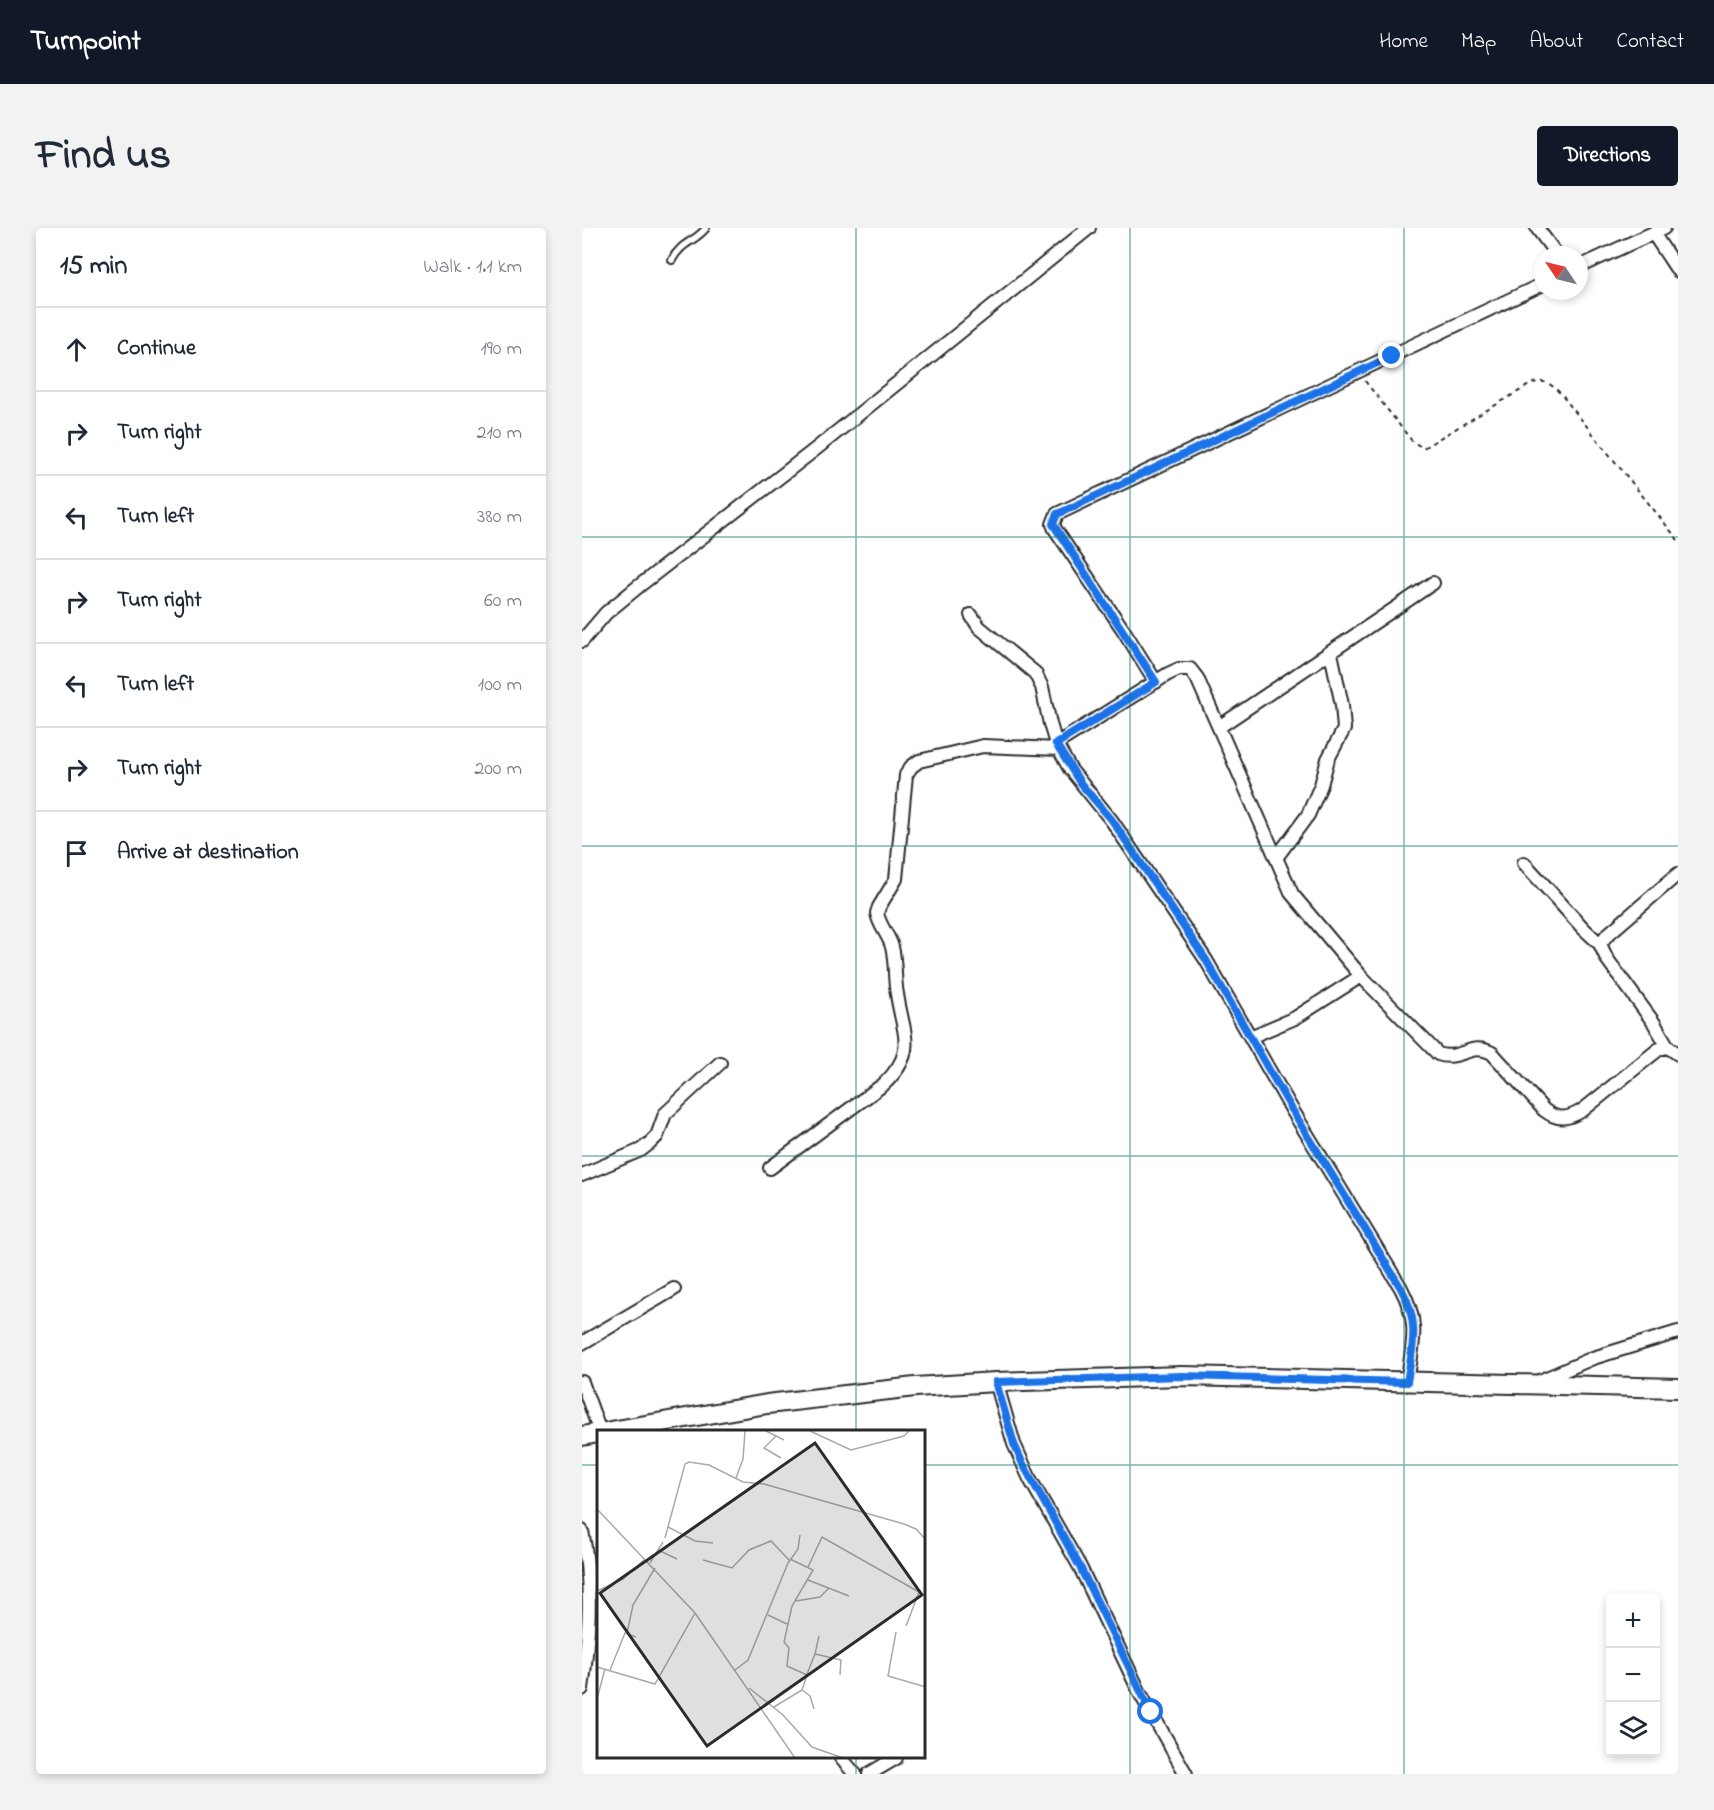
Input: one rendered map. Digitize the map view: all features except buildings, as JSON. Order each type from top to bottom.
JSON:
[{"type":"main road","points":[[626,1430],[650,1428],[705,1413],[839,1395],[996,1382],[1182,1376],[1678,1388]]},
{"type":"main road","points":[[582,1436],[597,1433]]},
{"type":"street","points":[[582,641],[606,613],[639,586],[817,448],[1089,228]]},
{"type":"street","points":[[1537,228],[1550,246]]},
{"type":"street","points":[[1588,263],[1659,230],[1678,271]]},
{"type":"street","points":[[1156,682],[1054,529],[1054,519],[1062,512],[1534,288]]},
{"type":"street","points":[[1219,727],[1433,582]]},
{"type":"street","points":[[972,615],[979,627],[1035,674],[1042,687],[1050,724],[1058,746],[1081,784],[1112,820],[1199,950],[1410,1305],[1414,1329],[1407,1382]]},
{"type":"street","points":[[1276,858],[1308,815],[1321,785],[1328,759],[1344,729],[1342,705],[1331,653]]},
{"type":"street","points":[[770,1168],[884,1084],[898,1071],[905,1056],[906,1039],[896,993],[892,946],[878,921],[877,913],[896,879],[906,775],[919,761],[983,746],[1058,746],[1156,682],[1179,669],[1190,669],[1197,678],[1292,894],[1361,976],[1438,1054],[1448,1057],[1457,1056],[1474,1048],[1484,1048],[1492,1053],[1544,1110],[1551,1116],[1562,1119],[1572,1117],[1583,1110],[1653,1053],[1673,1050],[1608,959],[1600,944],[1524,863]]},
{"type":"street","points":[[1600,944],[1606,936],[1678,874]]},
{"type":"street","points":[[1250,1037],[1295,1018],[1361,976]]},
{"type":"street","points":[[582,1175],[641,1150],[651,1143],[657,1136],[665,1114],[720,1063]]},
{"type":"street","points":[[582,1342],[674,1289]]},
{"type":"street","points":[[1533,1384],[1593,1358],[1678,1332]]},
{"type":"street","points":[[582,1382],[600,1430]]},
{"type":"street","points":[[996,1382],[1014,1444],[1030,1479],[1080,1567],[1140,1693],[1186,1774]]},
{"type":"street","points":[[582,1531],[588,1570],[589,1618],[582,1689]]},
{"type":"street","points":[[842,1759],[855,1774]]},
{"type":"street","points":[[869,1774],[894,1759]]},
{"type":"lane","points":[[672,260],[681,246],[706,228]]},
{"type":"path","points":[[1358,372],[1412,441],[1423,448],[1531,384],[1548,382],[1560,393],[1678,540]]},
{"type":"route","points":[[1151,1712],[1080,1567],[1022,1462],[1014,1444],[996,1382],[1182,1376],[1407,1382],[1414,1320],[1410,1305],[1401,1288],[1291,1108],[1206,960],[1112,820],[1070,769],[1056,744],[1156,682],[1054,529],[1053,524],[1057,514],[1392,356]]}]
